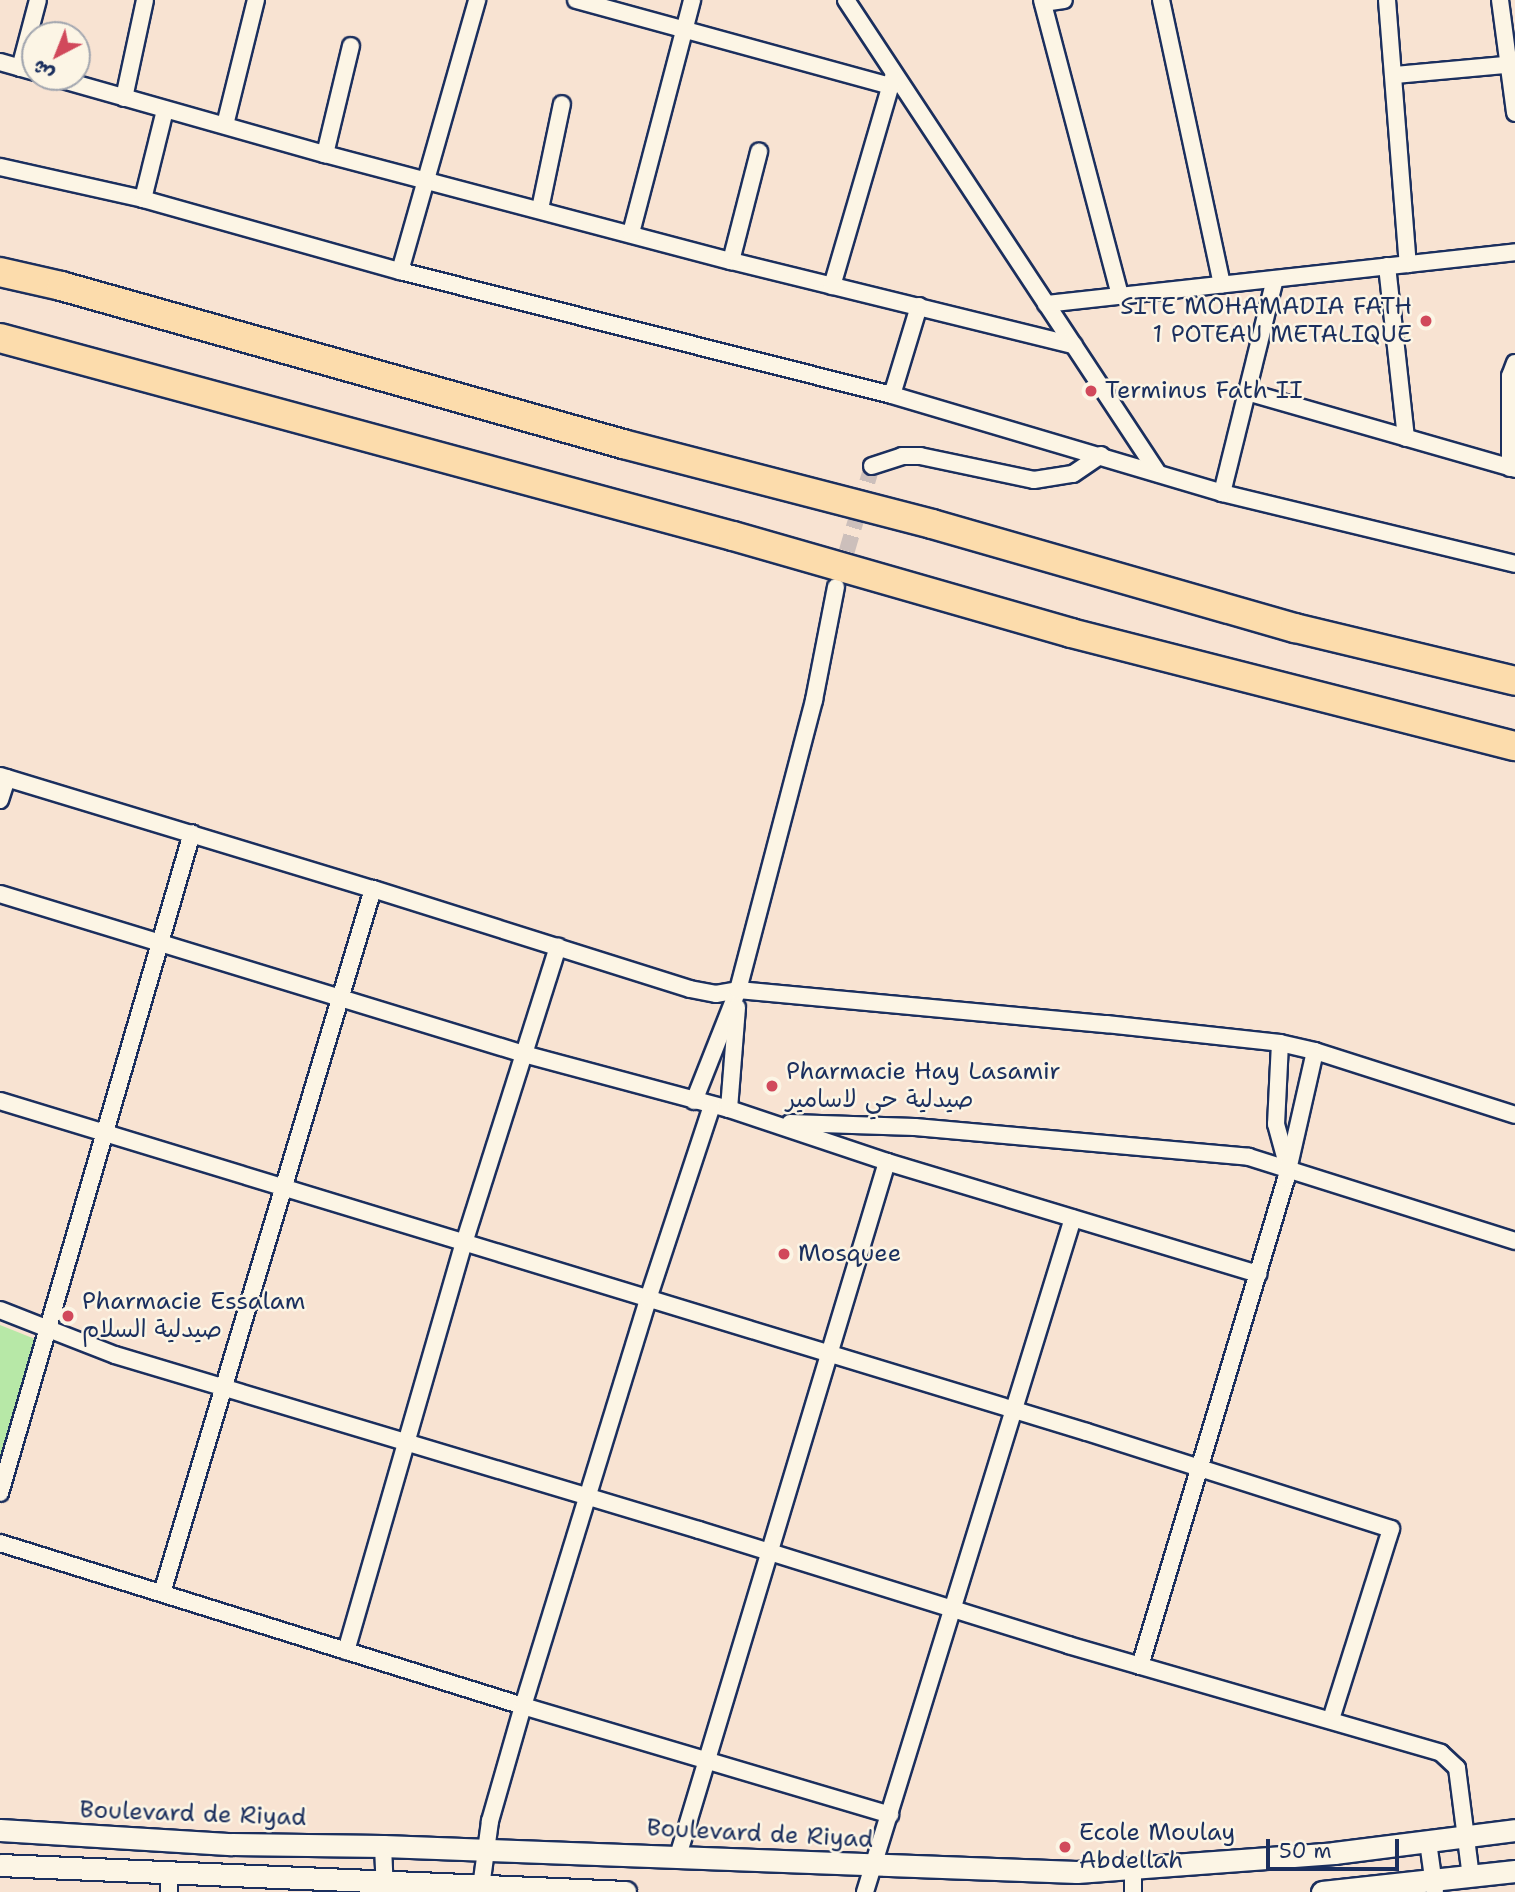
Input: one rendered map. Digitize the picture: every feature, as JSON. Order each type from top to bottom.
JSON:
[{"type":"highway","points":[[0,272],[74,290],[623,444],[932,524],[1295,628],[1515,681]]},
{"type":"highway","points":[[0,338],[733,537],[1058,630],[1515,746]]},
{"type":"main road","name":"Boulevard de Riyad","points":[[0,1830],[219,1843],[383,1846],[1077,1872],[1220,1864],[1515,1830]]},
{"type":"main road","points":[[0,1865],[169,1882],[625,1892]]},
{"type":"main road","points":[[1322,1892],[1435,1887],[1471,1877],[1515,1871]]},
{"type":"street","points":[[35,21],[38,0]]},
{"type":"street","points":[[124,98],[145,0]]},
{"type":"street","points":[[225,125],[256,0]]},
{"type":"street","points":[[400,271],[477,0]]},
{"type":"street","points":[[576,0],[892,80]]},
{"type":"street","points":[[631,233],[692,0]]},
{"type":"street","points":[[846,0],[892,80],[1074,345],[1158,473]]},
{"type":"street","points":[[1065,0],[1042,1],[1120,296]]},
{"type":"street","points":[[1161,0],[1222,285]]},
{"type":"street","points":[[1387,0],[1408,264]]},
{"type":"street","points":[[1500,0],[1512,65],[1515,113]]},
{"type":"street","points":[[325,154],[351,46]]},
{"type":"street","points":[[0,62],[21,68]]},
{"type":"street","points":[[1395,75],[1512,65]]},
{"type":"street","points":[[832,286],[892,80]]},
{"type":"street","points":[[91,88],[425,181],[731,261],[1074,345]]},
{"type":"street","points":[[540,209],[562,104]]},
{"type":"street","points":[[143,199],[164,110]]},
{"type":"street","points":[[731,261],[759,152]]},
{"type":"street","points":[[0,167],[143,199],[400,271],[892,395],[1222,493],[1515,564]]},
{"type":"street","points":[[1046,304],[1515,251]]},
{"type":"street","points":[[1387,266],[1406,438]]},
{"type":"street","points":[[1222,493],[1275,279]]},
{"type":"street","points":[[892,395],[919,306]]},
{"type":"street","points":[[1247,392],[1512,469],[1510,376],[1515,363]]},
{"type":"street","points":[[872,466],[892,458],[920,456],[1034,480],[1073,474],[1101,455]]},
{"type":"street","points":[[694,1101],[738,990],[814,701],[836,587]]},
{"type":"street","points":[[0,800],[3,777],[373,888],[690,989],[716,994],[738,990],[1280,1043],[1315,1051],[1515,1115]]},
{"type":"street","points":[[0,1493],[192,833]]},
{"type":"street","points":[[162,1592],[373,888]]},
{"type":"street","points":[[0,894],[524,1054],[729,1109],[887,1162],[1259,1274]]},
{"type":"street","points":[[346,1651],[464,1243],[558,947]]},
{"type":"street","points":[[729,1109],[738,990]]},
{"type":"street","points":[[1280,1043],[1276,1124],[1288,1167]]},
{"type":"street","points":[[1140,1666],[1259,1274],[1315,1051]]},
{"type":"street","points":[[0,1101],[1013,1409],[1391,1528],[1331,1719]]},
{"type":"street","points":[[481,1887],[485,1850],[523,1706],[648,1299],[712,1106]]},
{"type":"street","points":[[771,1122],[915,1127],[1250,1157],[1515,1241]]},
{"type":"street","points":[[678,1856],[887,1162]]},
{"type":"street","points":[[865,1892],[1073,1218]]},
{"type":"street","points":[[0,1310],[46,1331],[114,1356],[771,1552],[1140,1666],[1429,1748],[1451,1760],[1457,1768],[1471,1877]]},
{"type":"street","points":[[0,1321],[27,1323]]},
{"type":"street","points":[[0,1543],[706,1762],[890,1815]]},
{"type":"street","points":[[1428,1842],[1435,1887]]},
{"type":"street","points":[[383,1846],[385,1887]]},
{"type":"street","points":[[1133,1869],[1133,1892]]},
{"type":"green space","points":[[0,1325],[40,1341],[0,1476]]},
{"type":"tunnel","points":[[840,574],[872,466]]},
{"type":"place","name":"SITE MOHAMADIA FATH 1 POTEAU METALIQUE","points":[[1426,321]]},
{"type":"place","name":"Terminus Fath II","points":[[1091,391]]},
{"type":"place","name":"Pharmacie Hay Lasamir صيدلية حي لاسامير","points":[[772,1086]]},
{"type":"place","name":"Mosquee","points":[[784,1254]]},
{"type":"place","name":"Pharmacie Essalam صيدلية السلام","points":[[68,1316]]},
{"type":"place","name":"Ecole Moulay Abdellah","points":[[1065,1847]]}]
